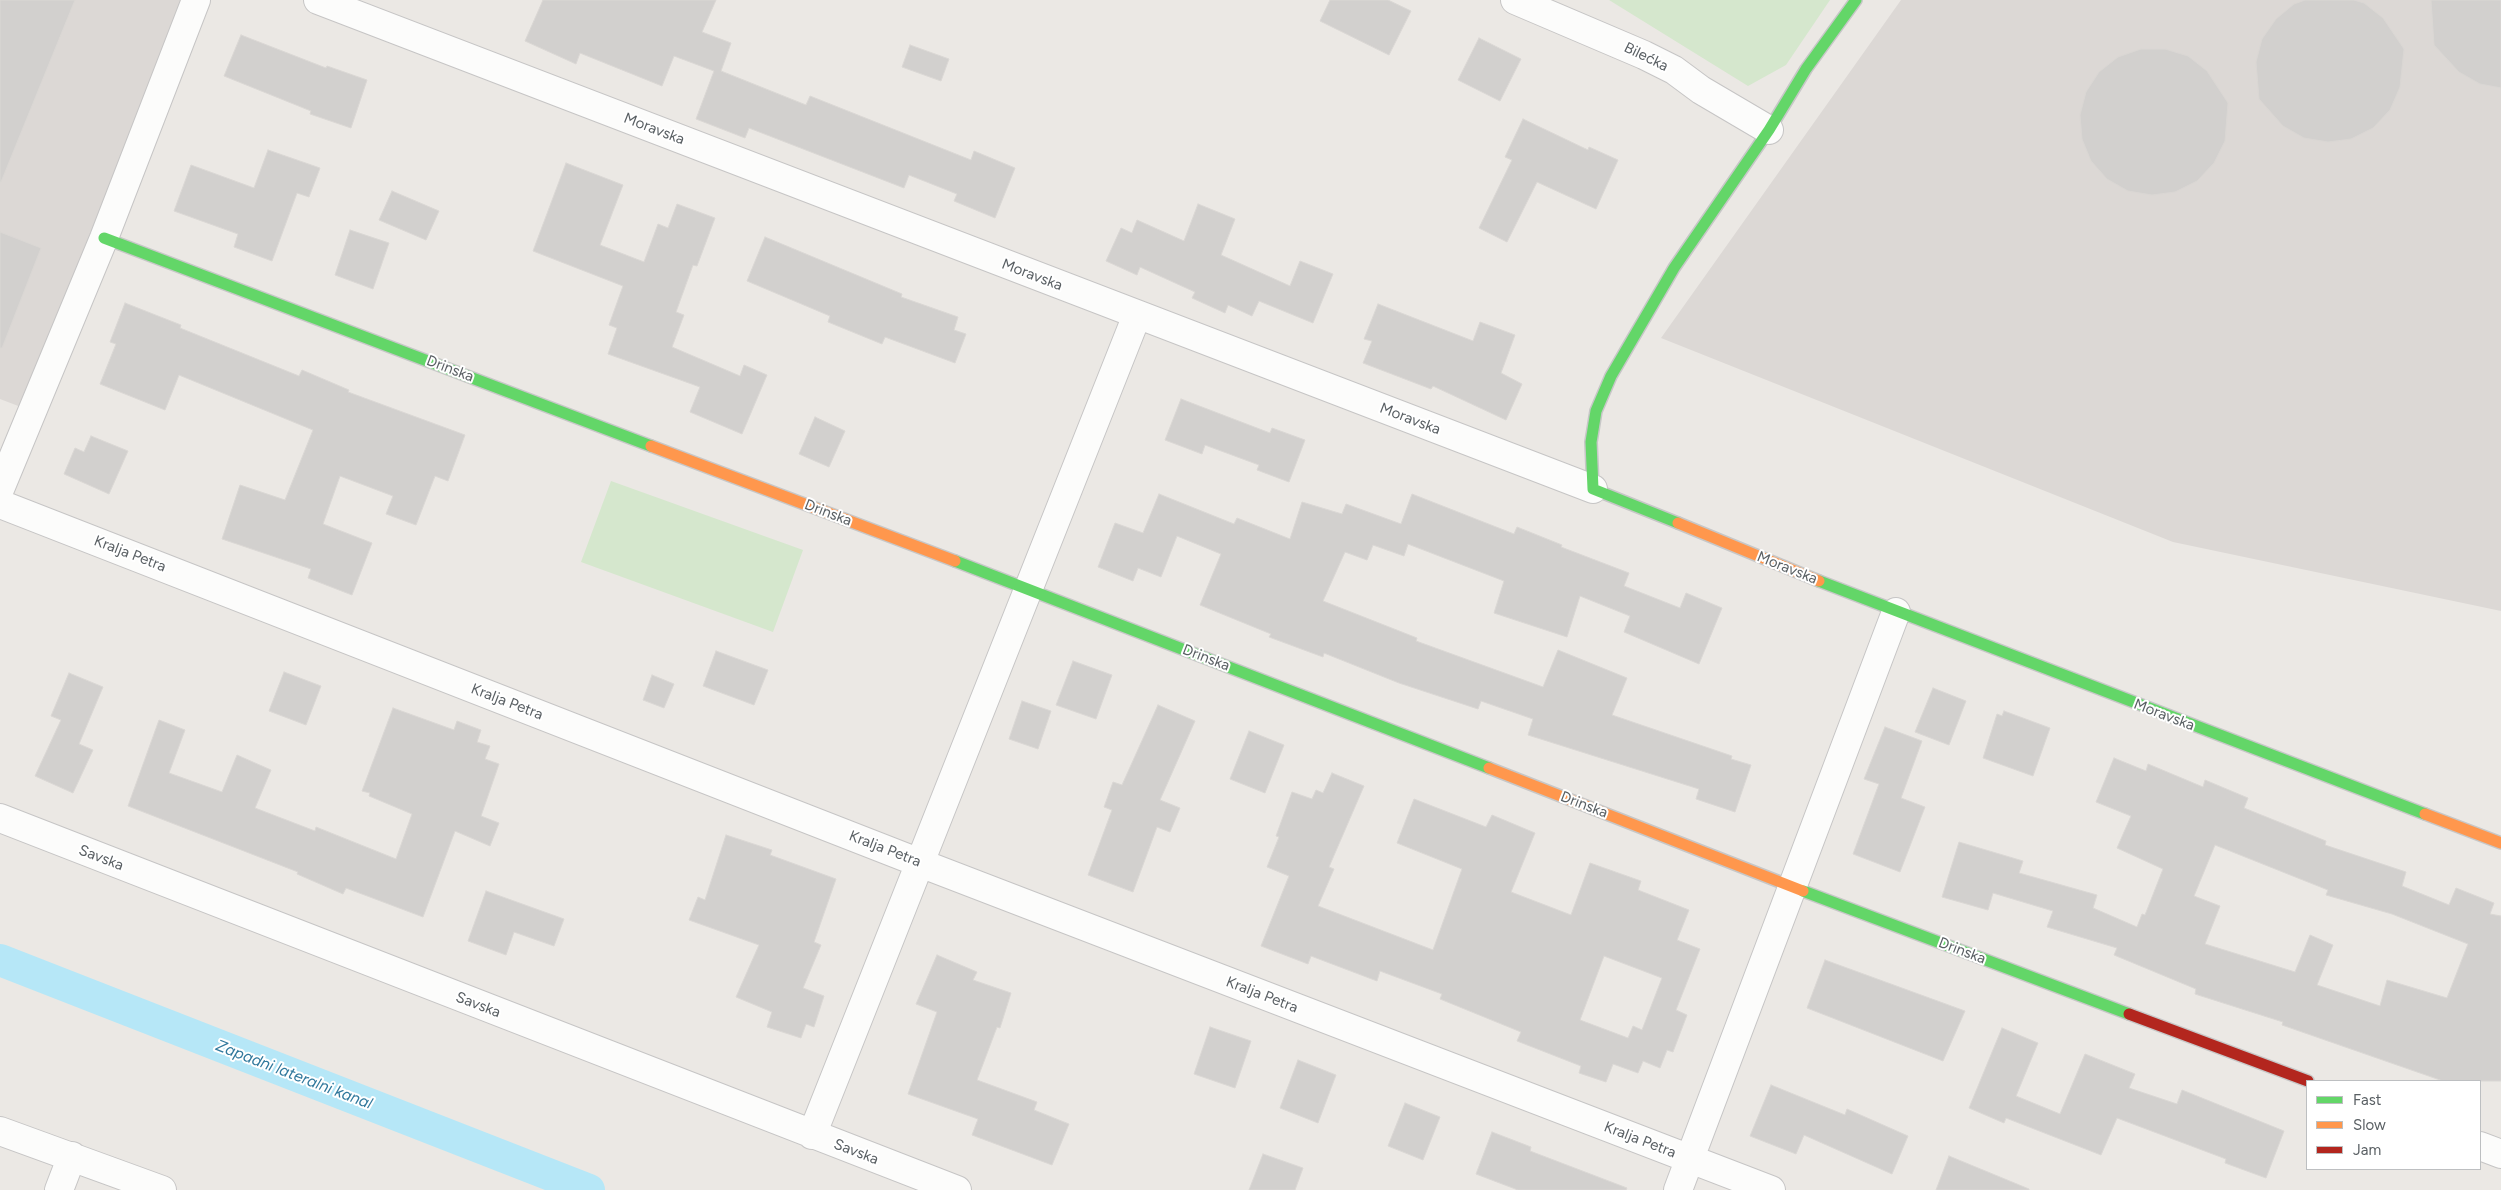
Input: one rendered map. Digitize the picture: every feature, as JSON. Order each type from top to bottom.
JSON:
[{"type":"street","points":[[0,489],[104,238],[196,0]]},
{"type":"street","name":"Moravska","points":[[318,0],[1593,489],[1896,612],[2501,844]]},
{"type":"street","name":"Bilećka","points":[[1515,0],[1644,55],[1674,70],[1700,90],[1769,130]]},
{"type":"street","points":[[1593,489],[1591,442],[1596,411],[1611,376],[1674,268],[1769,130],[1806,69],[1856,0]]},
{"type":"street","name":"Drinska","points":[[104,238],[1028,589],[1793,887],[2306,1080]]},
{"type":"street","points":[[812,1135],[1136,315]]},
{"type":"street","name":"Kralja Petra","points":[[0,504],[920,862],[1771,1190]]},
{"type":"street","points":[[1678,1190],[1896,612]]},
{"type":"street","name":"Savska","points":[[0,818],[957,1190]]},
{"type":"street","points":[[0,1131],[162,1190]]},
{"type":"street","points":[[2481,1146],[2501,1154]]},
{"type":"street","points":[[59,1190],[72,1156]]},
{"type":"shaded area","points":[[0,0],[183,0],[21,407],[0,399]]},
{"type":"shaded area","points":[[1901,0],[2501,0],[2501,611],[2173,542],[1661,338]]},
{"type":"green space","points":[[1609,0],[1830,0],[1786,65],[1748,86]]},
{"type":"green space","points":[[611,481],[803,550],[773,632],[581,562]]},
{"type":"building","points":[[0,0],[75,0],[1,182],[0,182]]},
{"type":"building","points":[[543,0],[716,0],[702,32],[731,43],[721,71],[806,105],[810,96],[971,160],[974,151],[1015,168],[995,218],[954,201],[957,194],[909,175],[904,188],[749,128],[745,138],[696,119],[714,71],[674,56],[662,86],[580,53],[576,64],[525,41]]},
{"type":"building","points":[[1330,0],[1388,0],[1411,11],[1389,55],[1320,21]]},
{"type":"building","points":[[2305,0],[2354,0],[2364,3],[2383,18],[2404,49],[2400,87],[2390,110],[2373,128],[2351,139],[2328,142],[2304,138],[2283,126],[2259,99],[2256,62],[2262,39],[2276,19],[2294,4]]},
{"type":"building","points":[[2431,0],[2501,0],[2501,88],[2480,84],[2459,72],[2434,45]]},
{"type":"building","points":[[241,35],[326,68],[327,66],[367,80],[351,128],[310,114],[311,111],[224,76]]},
{"type":"building","points":[[1479,38],[1521,59],[1500,101],[1458,80]]},
{"type":"building","points":[[910,45],[949,59],[941,81],[902,67]]},
{"type":"building","points":[[2141,49],[2165,49],[2188,56],[2207,71],[2228,103],[2225,141],[2214,163],[2197,181],[2175,192],[2152,195],[2128,191],[2107,179],[2091,161],[2082,139],[2080,115],[2086,92],[2099,72],[2118,57]]},
{"type":"building","points":[[1523,119],[1588,150],[1589,147],[1618,160],[1596,209],[1537,182],[1507,242],[1479,228],[1512,160],[1505,157]]},
{"type":"building","points":[[268,150],[320,168],[309,197],[297,193],[272,261],[234,247],[238,234],[174,211],[191,165],[254,188]]},
{"type":"building","points":[[566,163],[623,185],[600,245],[644,262],[658,224],[668,228],[677,204],[715,218],[697,266],[693,265],[676,312],[684,315],[672,347],[740,376],[744,365],[767,375],[742,434],[690,412],[700,387],[608,354],[617,328],[609,325],[623,286],[533,251]]},
{"type":"building","points":[[392,191],[439,211],[426,240],[379,220]]},
{"type":"building","points":[[1198,204],[1235,219],[1221,255],[1290,286],[1300,261],[1333,274],[1313,323],[1259,301],[1252,316],[1228,305],[1225,313],[1192,298],[1195,292],[1140,267],[1137,275],[1106,261],[1121,228],[1132,233],[1137,220],[1184,241]]},
{"type":"building","points":[[350,230],[389,243],[373,289],[335,275]]},
{"type":"building","points":[[0,232],[41,248],[2,348],[0,348]]},
{"type":"building","points":[[765,237],[902,294],[901,297],[958,317],[954,330],[966,334],[955,363],[885,337],[882,344],[828,322],[830,316],[747,281]]},
{"type":"building","points":[[125,303],[181,325],[180,328],[299,376],[302,370],[349,390],[348,392],[465,435],[448,481],[435,476],[416,525],[386,514],[393,496],[340,476],[323,524],[372,543],[352,595],[308,578],[311,569],[222,539],[240,485],[285,500],[313,430],[179,375],[165,410],[100,384],[116,344],[110,342]]},
{"type":"building","points":[[1378,304],[1473,341],[1480,322],[1515,335],[1501,373],[1522,384],[1506,420],[1433,386],[1431,389],[1363,363],[1372,341],[1364,339]]},
{"type":"building","points":[[1181,399],[1270,433],[1272,428],[1305,440],[1289,482],[1257,470],[1259,465],[1205,445],[1202,454],[1165,440]]},
{"type":"building","points":[[815,417],[845,431],[829,467],[799,454]]},
{"type":"building","points":[[91,436],[128,451],[109,494],[64,474],[75,448],[84,452]]},
{"type":"building","points":[[1159,494],[1234,524],[1237,518],[1290,539],[1302,502],[1342,514],[1346,504],[1401,524],[1412,494],[1514,534],[1517,527],[1562,545],[1561,547],[1629,573],[1624,586],[1680,608],[1686,593],[1722,608],[1699,664],[1624,632],[1630,616],[1580,596],[1567,637],[1494,613],[1504,581],[1408,544],[1404,556],[1373,545],[1367,560],[1345,552],[1323,601],[1417,638],[1416,641],[1543,687],[1558,650],[1627,678],[1612,715],[1732,756],[1731,759],[1751,765],[1735,812],[1696,799],[1699,789],[1528,735],[1533,719],[1481,701],[1478,709],[1399,683],[1324,653],[1323,657],[1269,637],[1271,634],[1200,605],[1221,554],[1177,536],[1161,577],[1138,568],[1133,581],[1098,567],[1115,523],[1143,533]]},
{"type":"building","points":[[716,651],[768,670],[754,705],[703,686]]},
{"type":"building","points":[[1073,661],[1112,675],[1096,719],[1056,705]]},
{"type":"building","points":[[284,672],[321,686],[306,725],[269,711]]},
{"type":"building","points":[[69,673],[103,687],[79,744],[93,750],[73,793],[35,776],[61,720],[51,716]]},
{"type":"building","points":[[652,675],[674,684],[664,708],[643,700]]},
{"type":"building","points":[[1933,688],[1966,701],[1949,745],[1915,732]]},
{"type":"building","points":[[1022,701],[1051,711],[1038,749],[1009,739]]},
{"type":"building","points":[[1158,705],[1195,721],[1160,800],[1180,808],[1170,832],[1157,827],[1133,892],[1088,875],[1112,810],[1104,807],[1113,782],[1122,785]]},
{"type":"building","points":[[393,708],[454,730],[457,721],[481,730],[477,742],[490,746],[485,759],[499,764],[481,816],[499,823],[490,846],[455,831],[423,917],[346,888],[343,894],[297,874],[298,872],[128,806],[159,720],[185,730],[169,773],[222,792],[237,755],[271,770],[255,808],[315,831],[316,827],[396,859],[412,814],[369,796],[370,793],[362,791]]},
{"type":"building","points":[[2004,711],[2050,728],[2033,776],[1983,758],[1997,714],[2002,716]]},
{"type":"building","points":[[1885,727],[1922,741],[1901,798],[1925,807],[1900,872],[1853,854],[1879,784],[1864,779]]},
{"type":"building","points":[[1249,731],[1284,745],[1265,793],[1230,779]]},
{"type":"building","points":[[2114,758],[2146,771],[2148,764],[2203,787],[2205,780],[2248,798],[2244,808],[2326,841],[2325,845],[2406,872],[2402,886],[2449,905],[2456,888],[2494,903],[2490,914],[2501,916],[2501,1081],[2440,1080],[2282,1025],[2283,1022],[2195,994],[2196,989],[2114,955],[2117,948],[2047,927],[2053,911],[1993,893],[1988,910],[1942,897],[1959,842],[2023,861],[2019,873],[2097,895],[2093,908],[2137,927],[2142,914],[2145,915],[2163,869],[2117,848],[2131,816],[2096,802]],"holes":[[[2215,845],[2328,890],[2326,895],[2392,914],[2468,944],[2447,998],[2387,980],[2380,1006],[2317,985],[2333,945],[2310,935],[2295,972],[2205,944],[2220,906],[2194,896]]]},
{"type":"building","points":[[1332,773],[1364,786],[1329,867],[1334,869],[1318,906],[1433,950],[1462,869],[1397,843],[1414,799],[1486,827],[1492,815],[1535,833],[1511,892],[1571,915],[1590,863],[1641,881],[1638,890],[1689,910],[1677,940],[1700,949],[1676,1010],[1687,1015],[1673,1052],[1667,1050],[1660,1068],[1643,1061],[1638,1073],[1613,1064],[1606,1082],[1579,1073],[1581,1066],[1517,1041],[1521,1032],[1440,999],[1442,994],[1380,971],[1377,981],[1311,956],[1308,964],[1261,946],[1289,876],[1267,867],[1279,837],[1276,836],[1292,792],[1312,799],[1316,790],[1323,793]],"holes":[[[1604,956],[1662,978],[1642,1030],[1633,1026],[1628,1038],[1580,1020]]]},
{"type":"building","points":[[726,835],[772,850],[770,855],[836,879],[814,942],[821,945],[803,988],[824,996],[814,1027],[806,1024],[801,1038],[767,1027],[772,1012],[736,997],[759,945],[689,920],[698,897],[705,900]]},
{"type":"building","points":[[486,891],[564,919],[554,946],[514,932],[506,955],[468,941]]},
{"type":"building","points":[[937,955],[977,972],[973,980],[1011,993],[1000,1028],[997,1027],[977,1080],[1037,1102],[1034,1110],[1069,1124],[1052,1165],[972,1135],[978,1119],[908,1094],[937,1012],[916,1004]]},
{"type":"building","points":[[1825,960],[1965,1011],[1943,1061],[1807,1008]]},
{"type":"building","points":[[1210,1027],[1251,1041],[1235,1088],[1194,1074]]},
{"type":"building","points":[[2002,1028],[2038,1043],[2016,1096],[2060,1114],[2085,1054],[2135,1074],[2129,1088],[2177,1104],[2182,1090],[2284,1131],[2266,1178],[2225,1163],[2226,1159],[2117,1118],[2101,1155],[2006,1118],[2004,1123],[1969,1108]]},
{"type":"building","points":[[1298,1060],[1336,1075],[1318,1123],[1280,1108]]},
{"type":"building","points":[[1771,1085],[1845,1115],[1847,1109],[1908,1136],[1892,1174],[1804,1135],[1796,1154],[1750,1136]]},
{"type":"building","points":[[1405,1103],[1440,1117],[1423,1160],[1388,1146]]},
{"type":"building","points":[[1492,1132],[1531,1147],[1530,1151],[1627,1188],[1626,1190],[1518,1190],[1476,1174]]},
{"type":"building","points":[[1263,1154],[1303,1168],[1295,1190],[1249,1190]]},
{"type":"building","points":[[1949,1156],[2029,1189],[2029,1190],[1936,1190]]},
{"type":"waterway","name":"Zapadni lateralni kanal","points":[[0,960],[589,1190]]},
{"type":"traffic: fast","points":[[1678,523],[1593,489],[1591,442],[1596,411],[1611,376],[1674,268],[1769,130],[1806,69],[1856,0]]},
{"type":"traffic: fast","points":[[104,238],[651,446]]},
{"type":"traffic: fast","points":[[955,561],[1489,768]]},
{"type":"traffic: fast","points":[[1819,581],[2425,814]]},
{"type":"traffic: fast","points":[[1803,891],[2129,1014]]},
{"type":"traffic: slow","points":[[651,446],[955,561]]},
{"type":"traffic: slow","points":[[1678,523],[1819,581]]},
{"type":"traffic: slow","points":[[1489,768],[1803,891]]},
{"type":"traffic: slow","points":[[2425,814],[2501,843]]},
{"type":"traffic: jam","points":[[2129,1014],[2306,1080]]}]
